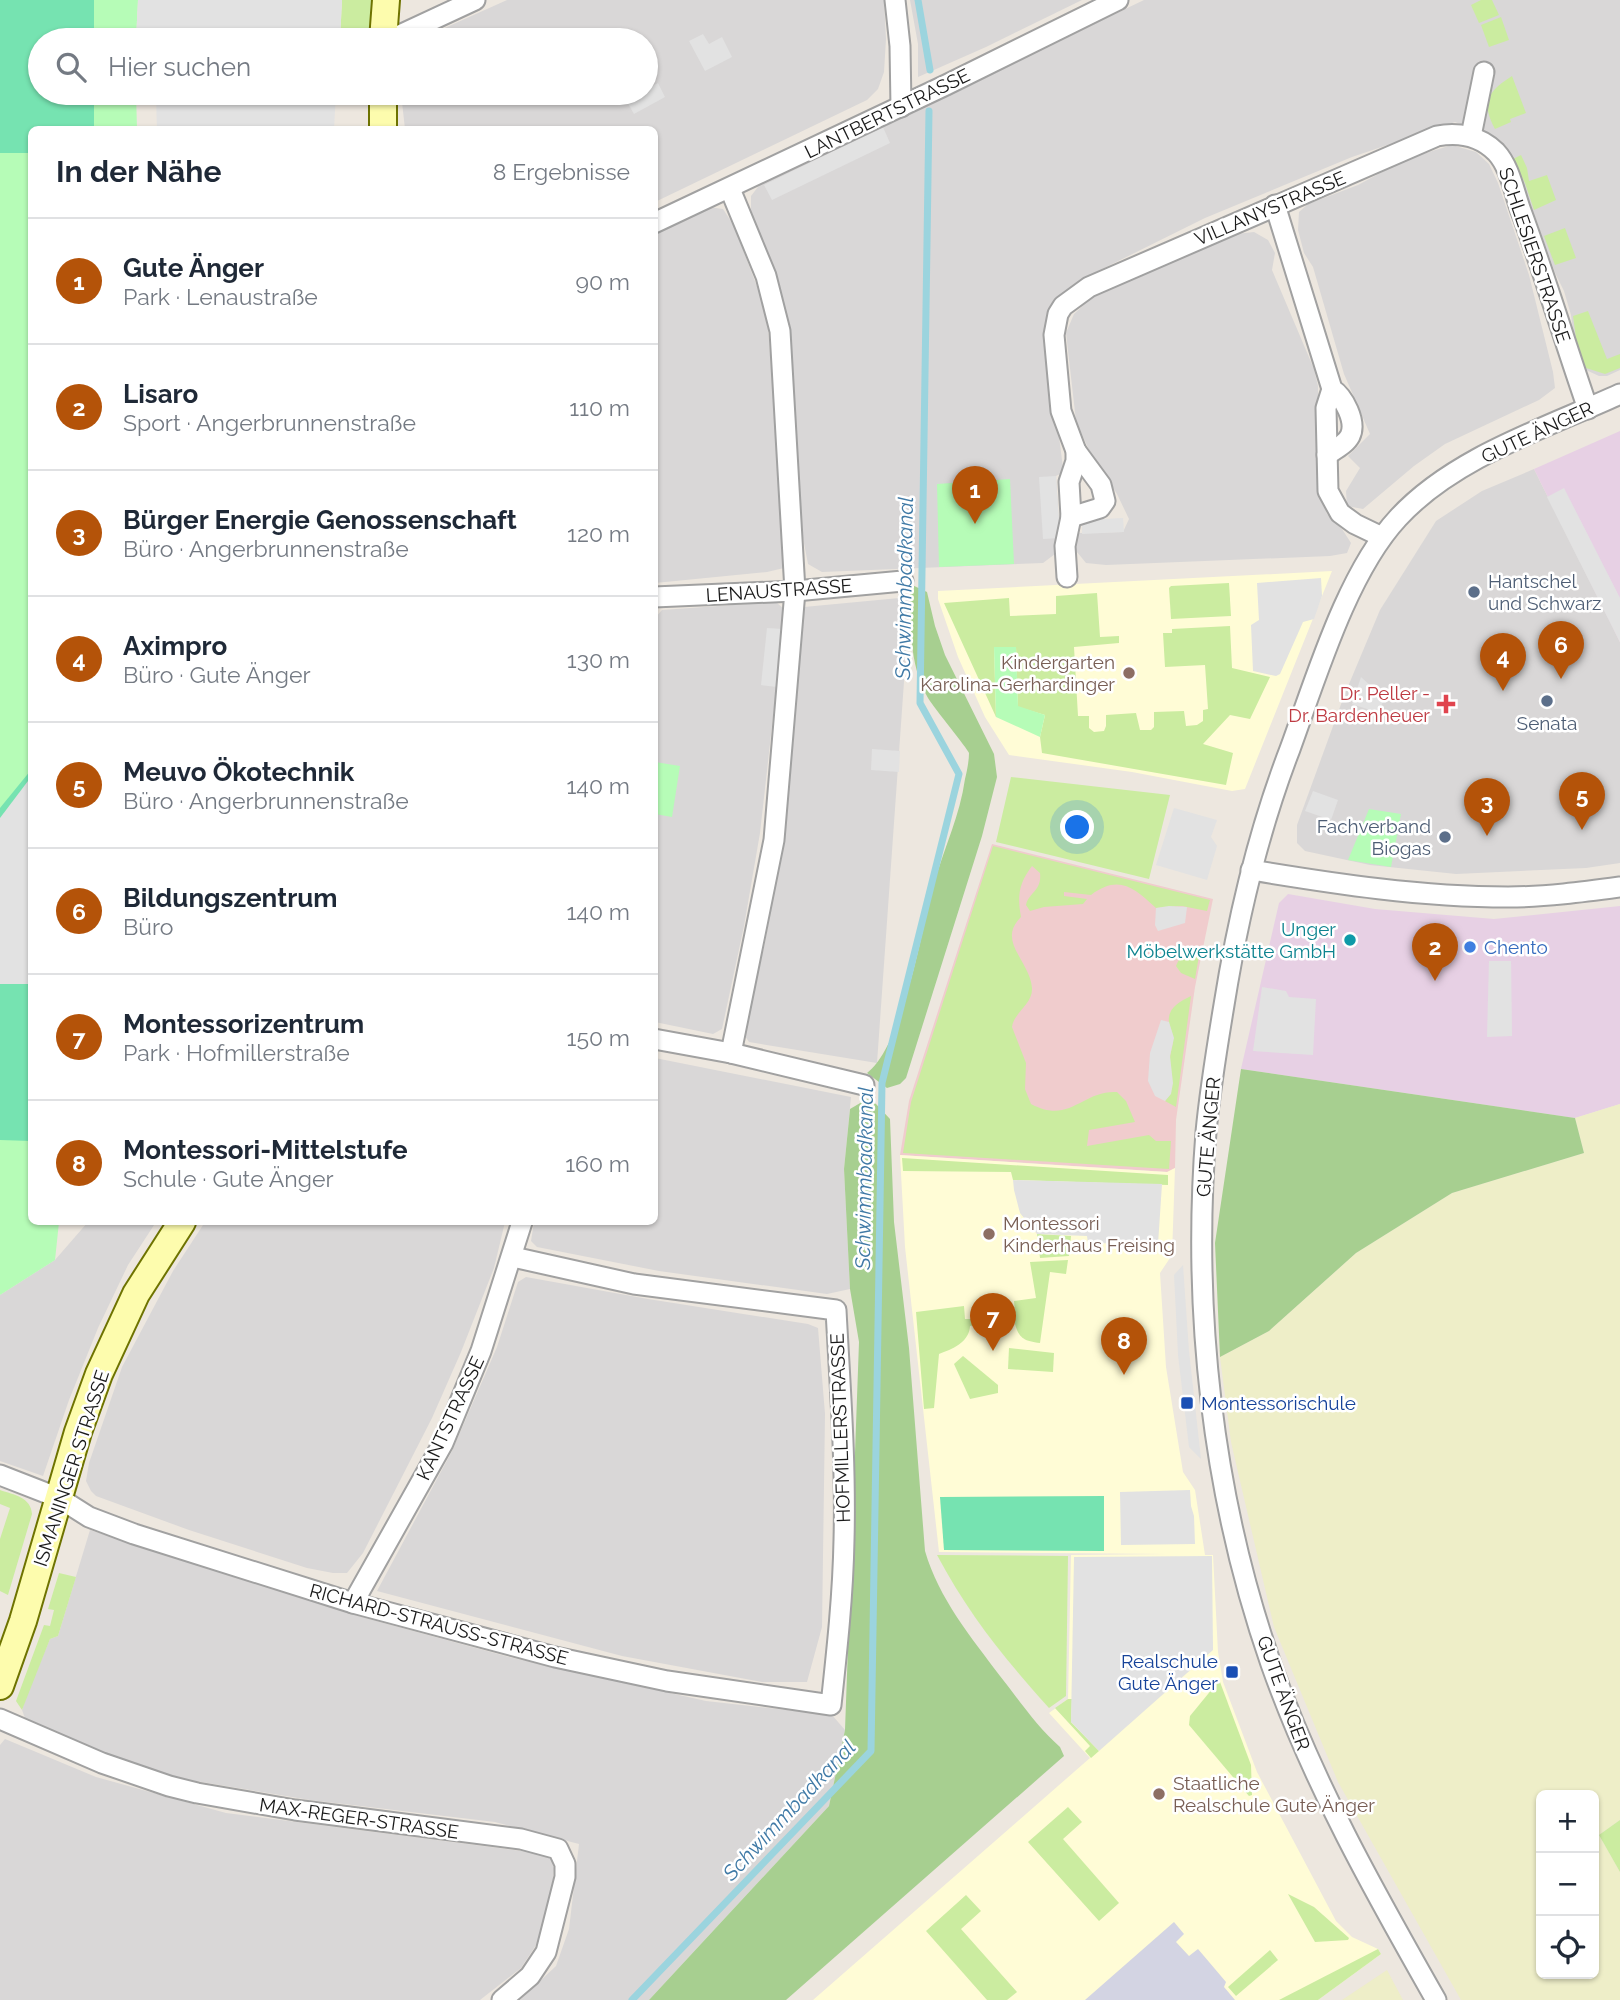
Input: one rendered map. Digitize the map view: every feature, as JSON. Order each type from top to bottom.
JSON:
[{"type":"street","points":[[384,28],[386,0]]},
{"type":"street","points":[[415,28],[475,0]]},
{"type":"street","points":[[895,0],[900,46],[901,107]]},
{"type":"street","name":"LANTBERTSTRASSE","points":[[658,221],[901,107],[1118,0]]},
{"type":"street","points":[[1471,136],[1484,72]]},
{"type":"street","points":[[383,105],[383,126]]},
{"type":"street","name":"VILLANYSTRASSE","points":[[1076,451],[1061,411],[1054,345],[1058,314],[1073,297],[1089,287],[1437,136],[1451,133],[1471,136]]},
{"type":"street","name":"SCHLESIERSTRASSE","points":[[1471,136],[1494,151],[1503,162],[1529,231],[1588,409]]},
{"type":"street","points":[[730,189],[766,276],[780,331],[795,591],[774,840],[731,1053]]},
{"type":"street","points":[[1275,205],[1332,389],[1339,394],[1350,418],[1351,432],[1348,440],[1327,455],[1328,491],[1340,513],[1355,524],[1382,537]]},
{"type":"street","name":"GUTE ÄNGER","points":[[1436,2000],[1340,1827],[1295,1727],[1249,1597],[1230,1515],[1218,1444],[1212,1401],[1202,1265],[1204,1175],[1213,1076],[1234,940],[1267,811],[1335,630],[1365,564],[1398,518],[1437,483],[1502,446],[1620,394]]},
{"type":"street","points":[[1067,577],[1065,546],[1071,517],[1069,482],[1076,461],[1076,451]]},
{"type":"street","points":[[1071,517],[1100,508],[1104,505],[1105,497],[1101,485],[1076,451]]},
{"type":"street","name":"LENAUSTRASSE","points":[[658,597],[795,591],[903,581]]},
{"type":"street","points":[[1251,870],[1340,884],[1456,895],[1546,896],[1620,887]]},
{"type":"street","points":[[658,1040],[731,1053],[864,1085]]},
{"type":"street","name":"ISMANINGER STRASSE","points":[[0,1686],[23,1621],[78,1432],[99,1374],[136,1294],[180,1225]]},
{"type":"street","name":"KANTSTRASSE","points":[[353,1603],[443,1443],[481,1351],[522,1225]]},
{"type":"street","name":"HOFMILLERSTRASSE","points":[[513,1257],[634,1284],[836,1310],[843,1448],[844,1539],[839,1636],[831,1705]]},
{"type":"street","name":"RICHARD-STRAUSS-STRASSE","points":[[0,1475],[59,1498],[89,1517],[123,1530],[353,1603],[555,1657],[654,1679],[831,1705]]},
{"type":"street","name":"MAX-REGER-STRASSE","points":[[0,1719],[102,1763],[197,1793],[295,1810],[521,1839],[558,1849],[565,1864],[565,1877],[546,1952],[530,1976],[502,2000]]},
{"type":"shaded area","points":[[138,0],[342,0],[341,28],[137,28]]},
{"type":"shaded area","points":[[507,0],[884,0],[884,72],[878,89],[867,100],[658,201],[658,126],[405,126],[402,105],[658,105],[658,28],[445,28]]},
{"type":"shaded area","points":[[910,0],[1082,0],[918,77],[918,44]]},
{"type":"shaded area","points":[[1144,0],[1620,0],[1620,370],[1607,376],[1599,376],[1581,365],[1576,354],[1571,315],[1564,291],[1512,161],[1487,134],[1455,122],[1352,157],[1205,218],[1080,280],[1046,315],[1063,468],[1062,473],[1056,476],[1060,538],[1055,554],[1043,563],[822,572],[808,564],[803,538],[787,315],[751,210],[751,196],[761,183]]},
{"type":"shaded area","points":[[703,34],[709,44],[722,37],[732,57],[705,71],[689,41]]},
{"type":"shaded area","points":[[658,83],[665,97],[658,101]]},
{"type":"shaded area","points":[[156,105],[335,105],[334,126],[157,126]]},
{"type":"shaded area","points":[[629,105],[650,105],[634,114]]},
{"type":"shaded area","points":[[883,127],[890,143],[772,200],[764,185]]},
{"type":"shaded area","points":[[1452,145],[1476,152],[1489,164],[1498,183],[1529,275],[1555,388],[1539,400],[1445,444],[1363,509],[1347,506],[1346,491],[1360,468],[1348,456],[1370,434],[1344,374],[1313,267],[1304,253],[1298,230],[1299,212],[1308,204],[1358,185],[1406,159]]},
{"type":"shaded area","points":[[709,207],[723,209],[734,226],[761,297],[768,328],[784,568],[658,583],[658,233]]},
{"type":"shaded area","points":[[1254,232],[1268,240],[1275,253],[1272,270],[1314,369],[1318,386],[1319,490],[1327,514],[1351,543],[1347,553],[1330,556],[1106,565],[1086,563],[1072,546],[1079,533],[1123,532],[1129,519],[1117,494],[1088,448],[1076,421],[1066,333],[1074,314],[1093,296],[1236,234]]},
{"type":"shaded area","points":[[1620,431],[1620,642],[1534,469]]},
{"type":"shaded area","points":[[1534,469],[1620,642],[1620,863],[1586,868],[1456,874],[1370,865],[1305,851],[1297,843],[1297,825],[1344,696],[1380,610],[1436,521],[1482,491]]},
{"type":"shaded area","points":[[1056,476],[1060,538],[1043,539],[1039,477]]},
{"type":"shaded area","points":[[1564,488],[1620,598],[1620,642],[1547,497]]},
{"type":"shaded area","points":[[1123,518],[1124,532],[1082,534],[1082,520]]},
{"type":"shaded area","name":"Kindergarten Karolina-Gerhardinger","points":[[1332,571],[1245,789],[1232,791],[1132,772],[1009,755],[985,717],[958,657],[938,599],[938,591]]},
{"type":"shaded area","points":[[1321,578],[1322,596],[1314,619],[1303,622],[1280,674],[1276,676],[1253,671],[1251,625],[1259,620],[1257,583]]},
{"type":"shaded area","points":[[910,597],[877,1063],[749,1042],[743,1033],[765,943],[780,860],[793,746],[804,607]]},
{"type":"shaded area","points":[[776,602],[785,610],[760,833],[722,1029],[713,1034],[658,1023],[658,615],[662,610]]},
{"type":"shaded area","points":[[767,628],[783,629],[777,687],[761,685]]},
{"type":"shaded area","points":[[1361,677],[1384,698],[1379,713],[1352,704]]},
{"type":"shaded area","points":[[872,749],[900,751],[899,772],[871,770]]},
{"type":"shaded area","points":[[28,781],[28,984],[0,984],[0,818]]},
{"type":"shaded area","points":[[1313,791],[1338,800],[1331,820],[1305,811]]},
{"type":"shaded area","points":[[1174,808],[1217,820],[1211,837],[1217,846],[1207,880],[1156,865]]},
{"type":"shaded area","points":[[992,844],[1213,899],[1195,987],[1176,1120],[1175,1168],[1168,1172],[900,1155],[909,1101]]},
{"type":"shaded area","points":[[1288,894],[1375,909],[1494,919],[1620,906],[1620,1104],[1575,1118],[1241,1069],[1279,903]]},
{"type":"shaded area","points":[[1187,907],[1185,923],[1158,931],[1155,925],[1156,908]]},
{"type":"shaded area","points":[[1489,961],[1511,961],[1512,1036],[1487,1037]]},
{"type":"shaded area","points":[[1262,987],[1286,991],[1289,997],[1316,999],[1313,1055],[1253,1051]]},
{"type":"shaded area","points":[[1161,1020],[1169,1022],[1174,1038],[1170,1056],[1173,1083],[1171,1094],[1165,1101],[1155,1096],[1148,1081],[1150,1053]]},
{"type":"shaded area","points":[[658,1059],[851,1097],[844,1169],[850,1289],[827,1294],[659,1271],[537,1247],[531,1241],[534,1225],[658,1225]]},
{"type":"shaded area","points":[[900,1155],[1167,1172],[1175,1168],[1172,1255],[1160,1273],[1166,1367],[1183,1472],[1195,1490],[1205,1555],[1213,1555],[1218,1652],[1223,1682],[1257,1772],[1336,1921],[1352,1937],[1378,1949],[1381,1954],[1318,2000],[813,2000],[1090,1758],[1049,1713],[1068,1699],[1071,1555],[1169,1554],[939,1552],[905,1247]]},
{"type":"shaded area","points":[[1013,1180],[1162,1184],[1158,1244],[1088,1243],[1087,1236],[1037,1234],[1020,1213]]},
{"type":"shaded area","points":[[85,1225],[154,1225],[128,1265],[98,1328],[69,1400],[43,1476],[0,1461],[0,1295],[55,1260]]},
{"type":"shaded area","points":[[203,1225],[504,1225],[494,1268],[432,1418],[363,1553],[347,1573],[307,1568],[189,1530],[96,1496],[91,1491],[86,1481],[89,1463],[122,1367],[173,1271]]},
{"type":"shaded area","points":[[1183,1265],[1201,1459],[1189,1447],[1178,1355],[1174,1275]]},
{"type":"shaded area","points":[[526,1277],[808,1324],[818,1328],[825,1414],[822,1627],[807,1682],[762,1682],[622,1656],[377,1591],[452,1451],[497,1347],[518,1282]]},
{"type":"shaded area","points":[[1190,1490],[1195,1544],[1121,1545],[1120,1492]]},
{"type":"shaded area","points":[[90,1530],[358,1616],[513,1658],[706,1701],[832,1715],[845,1730],[829,1806],[649,2000],[520,2000],[556,1966],[569,1929],[579,1844],[495,1822],[310,1800],[165,1776],[98,1753],[26,1721],[22,1710],[27,1694],[50,1639],[58,1636]]},
{"type":"shaded area","points":[[1212,1556],[1213,1650],[1099,1751],[1071,1722],[1074,1557]]},
{"type":"shaded area","points":[[5,1739],[96,1777],[226,1813],[537,1853],[551,1859],[554,1868],[542,1936],[521,1968],[480,2000],[0,2000],[0,1745]]},
{"type":"shaded area","points":[[1174,1922],[1184,1934],[1176,1942],[1189,1956],[1198,1949],[1226,1982],[1224,1987],[1235,2000],[1085,2000]]},
{"type":"green space","points":[[0,0],[138,0],[137,28],[28,28],[28,105],[136,105],[137,126],[28,126],[28,1225],[59,1225],[55,1260],[0,1295]]},
{"type":"green space","points":[[0,0],[94,0],[94,28],[28,28],[28,105],[94,105],[94,126],[28,126],[28,153],[0,153]]},
{"type":"green space","points":[[342,0],[371,0],[370,28],[341,28]]},
{"type":"green space","points":[[1481,0],[1492,0],[1499,15],[1479,23],[1471,5]]},
{"type":"green space","points":[[1501,17],[1509,40],[1489,47],[1481,25]]},
{"type":"green space","points":[[1512,76],[1526,113],[1495,129],[1488,112],[1489,98],[1497,87]]},
{"type":"green space","points":[[1521,155],[1529,181],[1547,175],[1556,200],[1534,210],[1513,159]]},
{"type":"green space","points":[[1565,228],[1576,258],[1555,265],[1544,236]]},
{"type":"green space","points":[[1588,311],[1607,359],[1620,354],[1620,368],[1605,374],[1586,368],[1578,353],[1573,316]]},
{"type":"green space","points":[[1010,479],[1014,564],[939,567],[937,484]]},
{"type":"green space","points":[[1229,583],[1231,616],[1171,619],[1171,586]]},
{"type":"green space","points":[[910,584],[927,592],[945,655],[994,754],[997,777],[982,836],[906,1078],[900,1084],[887,1088],[867,1073],[880,1059],[901,1012],[935,880],[960,805],[969,756],[928,698],[917,671],[912,642]]},
{"type":"green space","points":[[1097,593],[1100,637],[1119,636],[1119,643],[1074,647],[1078,716],[1089,716],[1089,728],[1094,732],[1104,731],[1106,715],[1136,713],[1140,730],[1151,730],[1154,727],[1154,712],[1184,711],[1186,726],[1197,725],[1203,721],[1203,710],[1208,709],[1205,665],[1165,667],[1163,633],[1172,633],[1172,629],[1230,626],[1232,668],[1270,677],[1250,719],[1230,715],[1203,744],[1233,753],[1226,785],[1042,753],[1040,737],[1045,715],[1018,707],[1016,647],[994,647],[996,717],[944,603],[1009,598],[1010,616],[1056,614],[1056,596]]},
{"type":"green space","points":[[994,647],[1016,647],[1018,706],[1045,715],[1040,737],[996,717]]},
{"type":"green space","points":[[658,762],[680,766],[672,817],[658,815]]},
{"type":"green space","points":[[28,774],[28,1141],[0,1140],[0,808]]},
{"type":"green space","points":[[1011,777],[1170,795],[1149,879],[996,842]]},
{"type":"green space","points":[[1369,809],[1401,814],[1391,867],[1348,860]]},
{"type":"green space","points":[[993,846],[1210,900],[1207,911],[1182,906],[1156,908],[1126,886],[1110,885],[1091,895],[1064,892],[1064,896],[1087,899],[1083,904],[1044,907],[1030,911],[1026,905],[1040,879],[1040,873],[1032,866],[1022,884],[1019,896],[1021,917],[1012,934],[1013,943],[1032,988],[1030,999],[1012,1027],[1026,1063],[1025,1089],[1031,1104],[1056,1111],[1094,1096],[1117,1092],[1126,1101],[1135,1122],[1089,1130],[1087,1146],[1149,1135],[1156,1141],[1171,1141],[1169,1169],[903,1153],[911,1102]]},
{"type":"green space","points":[[1200,950],[1195,979],[1181,973],[1176,966],[1182,956]]},
{"type":"green space","points":[[1191,996],[1176,1107],[1165,1101],[1172,1087],[1170,1060],[1173,1035],[1169,1018],[1175,1006]]},
{"type":"green space","points":[[1241,1069],[1575,1118],[1584,1153],[1452,1193],[1356,1253],[1269,1331],[1220,1357],[1215,1243]]},
{"type":"green space","points":[[867,1099],[876,1104],[890,1119],[894,1222],[909,1348],[925,1551],[931,1569],[957,1617],[1028,1713],[1060,1747],[1064,1756],[786,2000],[649,2000],[829,1806],[845,1730],[859,1342],[850,1289],[844,1169],[850,1109]]},
{"type":"green space","points":[[1620,1104],[1620,1820],[1599,1835],[1620,1872],[1620,2000],[1461,2000],[1338,1782],[1274,1627],[1231,1442],[1220,1357],[1269,1331],[1356,1253],[1452,1193],[1584,1153],[1575,1118]]},
{"type":"green space","points":[[902,1158],[1168,1175],[1168,1185],[1013,1180],[1011,1172],[903,1171]]},
{"type":"green space","points":[[1037,1234],[1071,1236],[1069,1256],[1040,1258]]},
{"type":"green space","points":[[1068,1260],[1066,1274],[1050,1272],[1040,1343],[1022,1337],[1014,1320],[970,1326],[963,1341],[939,1354],[934,1408],[924,1409],[916,1312],[964,1306],[965,1319],[973,1319],[972,1306],[1005,1302],[1007,1313],[1015,1312],[1014,1301],[1036,1298],[1030,1262]]},
{"type":"green space","points":[[1009,1348],[1054,1353],[1053,1372],[1008,1369]]},
{"type":"green space","points":[[963,1356],[998,1385],[998,1393],[970,1399],[954,1364]]},
{"type":"green space","points":[[0,1490],[25,1500],[32,1514],[8,1595],[0,1591],[0,1539],[10,1508],[0,1504]]},
{"type":"green space","points":[[1104,1496],[1104,1551],[944,1550],[940,1497]]},
{"type":"green space","points":[[937,1555],[1068,1556],[1066,1696],[1049,1708],[988,1635]]},
{"type":"green space","points":[[59,1573],[76,1577],[58,1636],[50,1639],[22,1710],[16,1701],[44,1625],[50,1626],[54,1610],[48,1609]]},
{"type":"green space","points":[[1220,1682],[1251,1765],[1252,1795],[1249,1796],[1189,1725],[1190,1716]]},
{"type":"green space","points":[[1072,1699],[1071,1722],[1099,1751],[1091,1758],[1085,1751],[1090,1746],[1055,1708]]},
{"type":"green space","points":[[1068,1807],[1082,1822],[1063,1839],[1119,1903],[1099,1921],[1028,1842]]},
{"type":"green space","points":[[1620,1820],[1620,1872],[1599,1835]]},
{"type":"green space","points":[[1288,1894],[1314,1907],[1349,1938],[1348,1940],[1315,1942]]},
{"type":"green space","points":[[966,1895],[981,1911],[961,1929],[1017,1992],[1007,2000],[987,2000],[926,1931]]},
{"type":"green space","points":[[1378,1949],[1381,1954],[1318,2000],[1279,2000]]},
{"type":"green space","points":[[1270,1950],[1278,1960],[1236,1996],[1228,1987]]},
{"type":"green space","points":[[1387,1970],[1403,2000],[1342,2000]]},
{"type":"waterway","name":"Schwimmbadkanal","points":[[918,0],[930,70]]},
{"type":"waterway","name":"Schwimmbadkanal","points":[[632,2000],[871,1751],[882,1083],[959,774],[920,703],[929,111]]},
{"type":"place","name":"Gute Änger","points":[[975,524]]},
{"type":"place","name":"Hantschel und Schwarz","points":[[1474,592]]},
{"type":"place","name":"Kindergarten Karolina-Gerhardinger","points":[[1129,673]]},
{"type":"place","name":"Bildungszentrum","points":[[1561,679]]},
{"type":"place","name":"Aximpro","points":[[1503,691]]},
{"type":"place","name":"Senata","points":[[1547,701]]},
{"type":"place","name":"Dr. Peller - Dr. Bardenheuer","points":[[1446,704]]},
{"type":"place","name":"Meuvo Ökotechnik","points":[[1582,830]]},
{"type":"place","name":"Bürger Energie Genossenschaft","points":[[1487,836]]},
{"type":"place","name":"Fachverband Biogas","points":[[1445,837]]},
{"type":"place","name":"Unger Möbelwerkstätte GmbH","points":[[1350,940]]},
{"type":"place","name":"Chento","points":[[1470,947]]},
{"type":"place","name":"Lisaro","points":[[1435,981]]},
{"type":"place","name":"Montessori Kinderhaus Freising","points":[[989,1234]]},
{"type":"place","name":"Montessorizentrum","points":[[993,1351]]},
{"type":"place","name":"Montessori-Mittelstufe","points":[[1124,1375]]},
{"type":"place","name":"Montessorischule","points":[[1187,1403]]},
{"type":"place","name":"Realschule Gute Änger","points":[[1232,1672]]},
{"type":"place","name":"Staatliche Realschule Gute Änger","points":[[1159,1794]]}]
